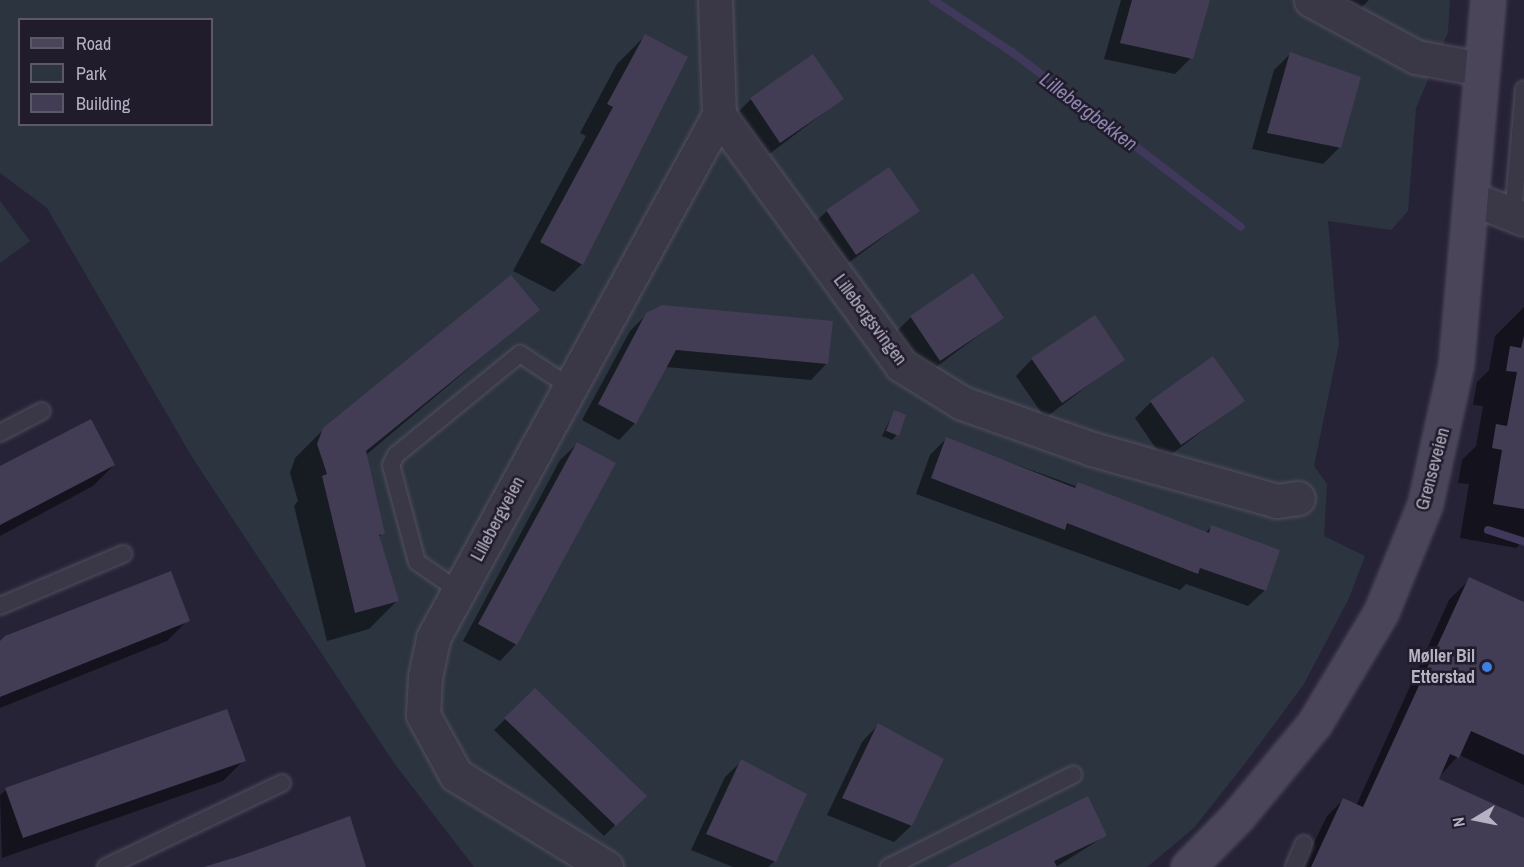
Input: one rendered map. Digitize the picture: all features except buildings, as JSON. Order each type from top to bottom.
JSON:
[{"type":"main road","name":"Grenseveien","points":[[1188,867],[1238,817],[1314,724],[1347,672],[1405,560],[1450,404],[1488,0]]},
{"type":"street","points":[[716,0],[719,115]]},
{"type":"street","points":[[1311,0],[1416,57],[1482,69]]},
{"type":"street","name":"Lillebergveien","points":[[606,867],[456,775],[434,742],[423,716],[425,677],[433,638],[719,115]]},
{"type":"street","name":"Lillebergsvingen","points":[[719,115],[901,365],[962,403],[1092,449],[1277,501],[1298,498]]},
{"type":"street","points":[[1471,198],[1519,217]]},
{"type":"lane","points":[[1519,217],[1524,89]]},
{"type":"lane","points":[[459,591],[417,562],[391,465],[396,455],[520,354],[570,387]]},
{"type":"lane","points":[[0,433],[42,411]]},
{"type":"lane","points":[[0,606],[123,554]]},
{"type":"lane","points":[[889,867],[1073,775]]},
{"type":"lane","points":[[106,867],[282,783]]},
{"type":"lane","points":[[1294,867],[1304,844]]},
{"type":"green space","points":[[0,0],[1450,0],[1448,32],[1416,108],[1408,211],[1391,230],[1328,221],[1339,344],[1314,466],[1327,484],[1324,536],[1365,556],[1349,598],[1304,684],[1194,828],[1147,867],[474,867],[394,763],[192,457],[47,208],[0,173]]},
{"type":"green space","points":[[0,201],[30,241],[0,263]]},
{"type":"waterway","name":"Lillebergbekken","points":[[933,0],[1012,52],[1241,227]]},
{"type":"waterway","name":"Lillebergbekken","points":[[1488,530],[1524,542]]},
{"type":"place","name":"Møller Bil Etterstad","points":[[1487,667]]}]
